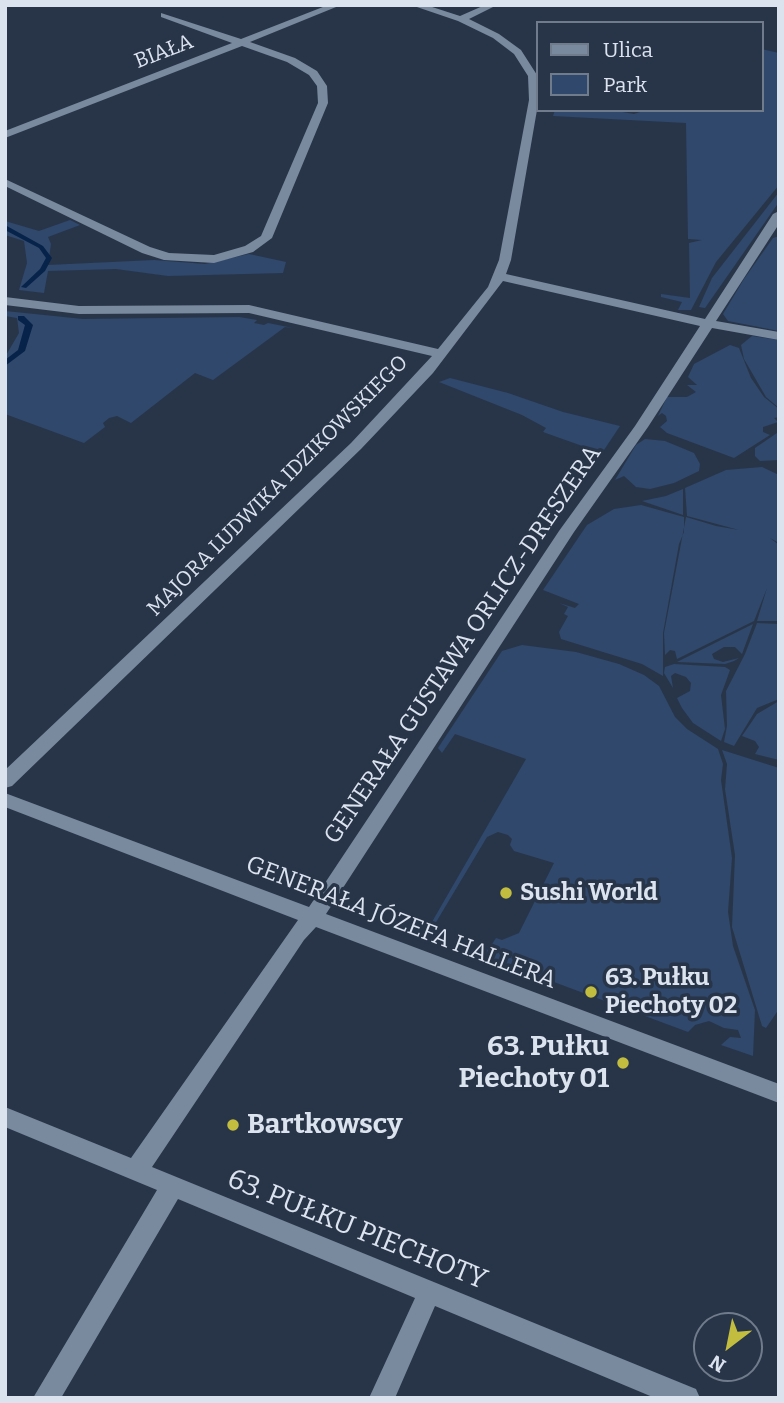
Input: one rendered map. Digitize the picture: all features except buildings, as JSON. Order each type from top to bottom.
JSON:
[{"type":"street","name":"BIAŁA","points":[[5,135],[337,5]]},
{"type":"street","name":"MAJORA LUDWIKA IDZIKOWSKIEGO","points":[[5,781],[356,446],[489,298],[500,277],[534,100],[534,81],[526,62],[514,49],[461,19],[415,5]]},
{"type":"street","points":[[461,19],[493,5]]},
{"type":"street","points":[[5,182],[146,250],[168,257],[214,259],[257,245],[270,231],[324,95],[318,78],[307,69],[280,56],[164,15]]},
{"type":"street","name":"GENERAŁA GUSTAWA ORLICZ-DRESZERA","points":[[136,1171],[297,934],[313,917],[567,531],[642,427],[706,323],[779,214]]},
{"type":"street","points":[[500,277],[706,323],[779,336]]},
{"type":"street","points":[[5,301],[89,310],[244,308],[441,354]]},
{"type":"street","name":"GENERAŁA JÓZEFA HALLERA","points":[[5,800],[779,1094]]},
{"type":"street","name":"63. PUŁKU PIECHOTY","points":[[5,1117],[687,1398]]},
{"type":"street","points":[[46,1398],[172,1187]]},
{"type":"street","points":[[382,1398],[429,1293]]},
{"type":"green space","points":[[763,49],[779,53],[779,185],[716,262],[691,310],[678,310],[682,302],[661,297],[661,294],[690,298],[689,243],[702,240],[688,239],[686,123],[553,116],[554,112],[763,112]]},
{"type":"green space","points":[[779,192],[779,202],[705,308],[699,307],[712,278]]},
{"type":"green space","points":[[70,220],[80,225],[48,237],[51,244],[48,265],[154,260],[205,264],[249,254],[286,262],[283,273],[168,276],[116,269],[48,271],[44,293],[19,290],[27,263],[24,241],[5,235],[5,221],[39,231]]},
{"type":"green space","points":[[779,236],[779,331],[728,321],[723,314],[744,279],[773,238]]},
{"type":"green space","points":[[5,311],[83,319],[239,317],[257,320],[254,323],[293,328],[285,327],[213,380],[195,373],[131,423],[117,416],[109,418],[103,423],[105,427],[84,443],[5,414],[5,357],[19,333],[17,318],[5,316]]},
{"type":"green space","points":[[752,336],[779,340],[779,408],[766,397],[744,359],[741,345]]},
{"type":"green space","points":[[730,345],[739,348],[751,378],[764,397],[779,409],[779,417],[774,418],[778,422],[763,427],[763,432],[770,435],[734,458],[667,433],[660,427],[667,421],[666,416],[662,413],[658,416],[667,397],[687,397],[696,392],[687,385],[697,385],[688,377],[694,364]]},
{"type":"green space","points":[[450,378],[620,426],[602,453],[543,432],[546,428],[522,415],[439,382]]},
{"type":"green space","points":[[777,433],[779,460],[760,461],[755,456],[755,448]]},
{"type":"green space","points":[[645,439],[665,441],[694,453],[700,464],[699,471],[674,483],[650,489],[636,487],[624,476],[615,480],[636,445]]},
{"type":"green space","points":[[762,467],[779,475],[779,543],[770,538],[779,545],[779,621],[757,621],[767,588],[754,621],[677,659],[675,651],[670,650],[665,655],[664,633],[686,517],[739,530],[687,516],[685,488],[726,470]]},
{"type":"green space","points":[[683,489],[683,515],[642,501],[666,496]]},
{"type":"green space","points":[[641,505],[684,517],[684,532],[679,544],[663,633],[663,676],[642,664],[561,639],[559,632],[568,616],[564,614],[568,607],[559,603],[575,608],[579,604],[543,590],[587,525],[614,509]]},
{"type":"green space","points":[[757,623],[779,624],[779,699],[757,708],[734,746],[724,742],[727,726],[726,691]]},
{"type":"green space","points":[[753,624],[742,654],[735,647],[724,647],[712,654],[714,659],[723,662],[739,658],[734,661],[725,664],[677,662]]},
{"type":"green space","points":[[522,645],[576,652],[619,664],[644,675],[659,686],[675,717],[687,729],[718,749],[723,764],[721,780],[732,858],[728,912],[733,946],[755,1010],[753,1056],[721,1045],[730,1037],[741,1038],[738,1030],[724,1028],[709,1021],[695,1025],[688,1032],[476,953],[482,944],[490,947],[496,938],[502,940],[519,933],[554,863],[514,851],[510,845],[512,839],[508,835],[498,832],[487,837],[429,934],[425,934],[526,759],[455,734],[442,753],[438,748],[502,651]]},
{"type":"green space","points":[[674,664],[725,667],[730,670],[721,695],[725,729],[721,741],[693,723],[682,708],[677,698],[690,691],[691,683],[686,677],[675,673],[671,676],[673,688],[664,673],[665,667]]},
{"type":"green space","points":[[779,701],[779,760],[755,754],[759,747],[755,741],[742,736],[757,714]]},
{"type":"green space","points":[[722,750],[779,768],[779,1009],[766,1028],[762,1026],[732,927],[735,855],[725,789],[727,764]]},
{"type":"waterway","points":[[5,227],[41,247],[49,258],[43,270],[24,287]]},
{"type":"waterway","points":[[5,364],[21,351],[29,325],[21,318]]},
{"type":"place","name":"Sushi World","points":[[506,893]]},
{"type":"place","name":"63. Pułku Piechoty 02","points":[[591,992]]},
{"type":"place","name":"63. Pułku Piechoty 01","points":[[623,1063]]},
{"type":"place","name":"Bartkowscy","points":[[233,1125]]}]
